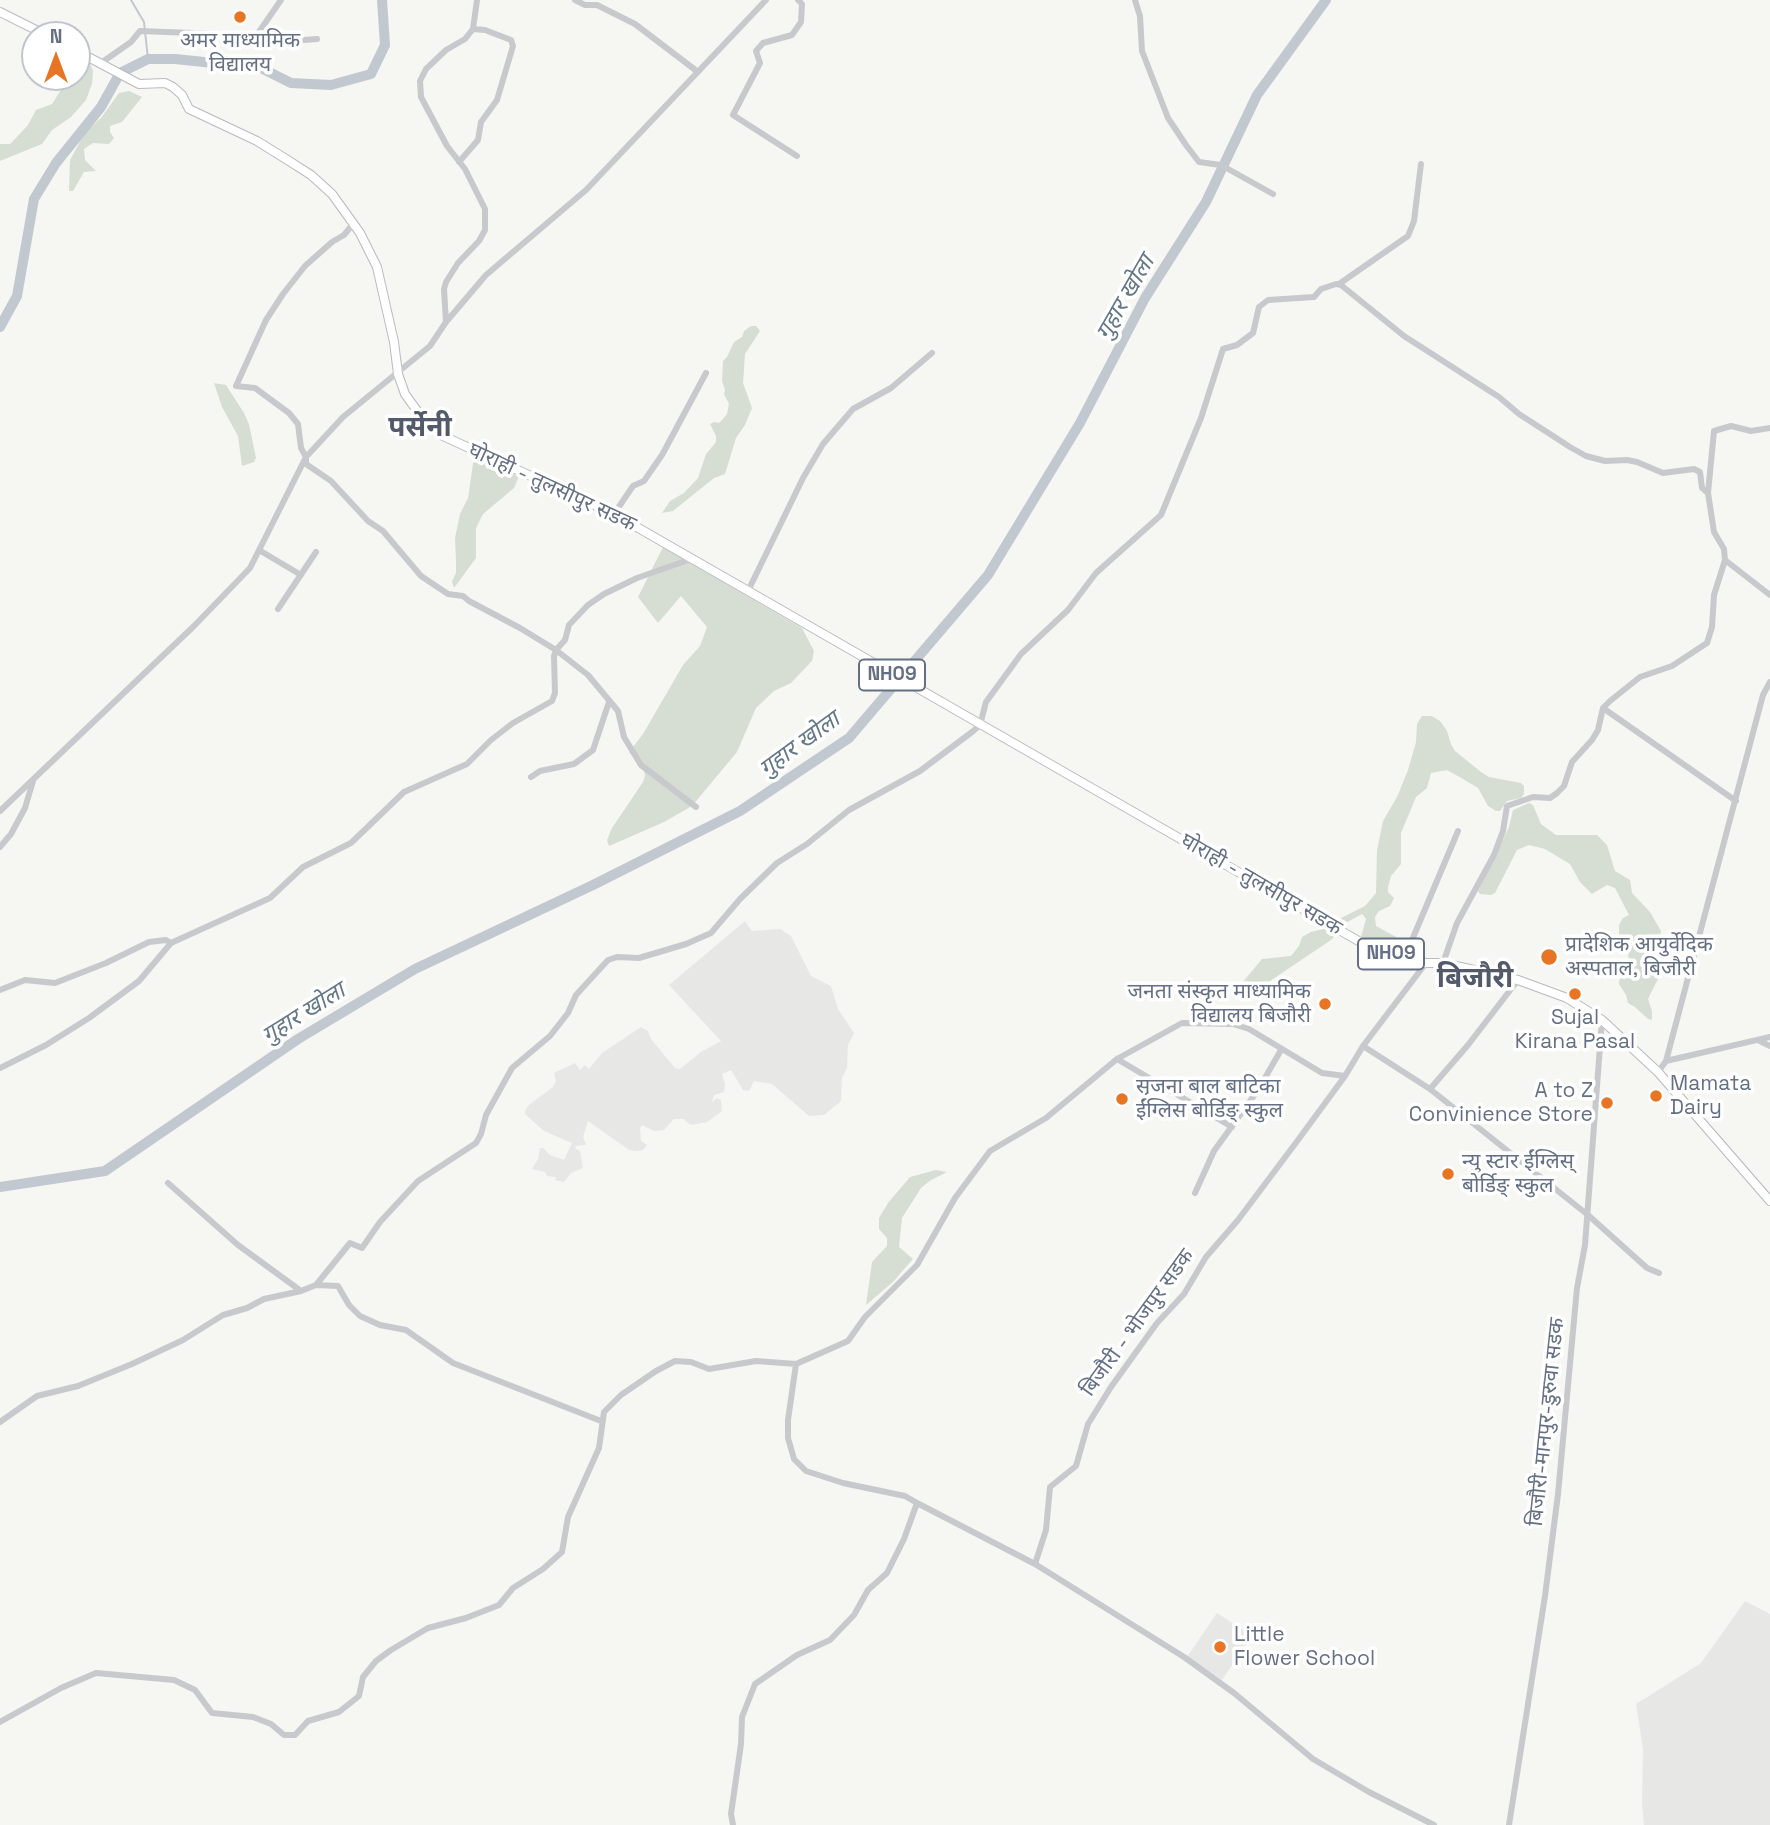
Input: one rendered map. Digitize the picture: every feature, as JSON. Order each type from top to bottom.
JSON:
[{"type":"main road","points":[[0,12],[21,22]]},
{"type":"main road","name":"NH09","points":[[91,59],[101,64]]},
{"type":"main road","name":"घोराही - तुलसीपुर सडक","points":[[101,64],[139,84],[165,83],[182,96],[189,109],[257,141],[303,170],[332,194],[354,224],[377,267],[394,342],[398,374],[405,394],[423,419],[443,436],[614,514],[1362,943],[1404,959],[1443,963],[1518,980],[1567,998],[1602,1020],[1658,1072],[1770,1201]]},
{"type":"street","points":[[254,39],[281,0]]},
{"type":"street","points":[[446,322],[446,282],[458,263],[479,241],[486,221],[482,199],[421,97],[420,81],[426,69],[446,50],[465,39],[473,29],[477,0]]},
{"type":"street","points":[[575,0],[585,5],[597,5],[635,24],[698,72]]},
{"type":"street","points":[[0,811],[194,626],[250,568],[306,457],[343,417],[430,346],[446,322],[486,275],[586,190],[766,0]]},
{"type":"street","points":[[797,156],[733,116],[760,63],[756,51],[763,43],[792,35],[802,22],[802,4],[798,0]]},
{"type":"street","points":[[1135,0],[1140,16],[1142,51],[1168,118],[1186,145],[1199,162],[1221,165],[1273,194]]},
{"type":"street","points":[[459,162],[478,140],[481,122],[497,100],[513,46],[511,40],[485,30],[473,29]]},
{"type":"street","points":[[101,64],[131,42],[140,31],[236,35],[265,43],[317,39]]},
{"type":"street","points":[[0,1422],[37,1396],[78,1386],[132,1364],[183,1340],[223,1315],[247,1308],[264,1299],[301,1292],[316,1285],[350,1243],[362,1248],[380,1222],[418,1181],[476,1143],[486,1115],[512,1068],[550,1036],[568,1013],[576,995],[608,960],[617,957],[639,958],[686,944],[711,933],[740,899],[777,863],[807,844],[849,810],[920,771],[979,724],[986,702],[1021,654],[1068,610],[1096,573],[1161,515],[1201,418],[1223,349],[1237,345],[1253,333],[1262,305],[1276,299],[1314,297],[1321,289],[1339,284],[1408,236],[1414,221],[1421,164]]},
{"type":"street","points":[[354,224],[305,266],[288,288],[266,320],[236,386],[255,388],[289,413],[298,424],[301,448],[309,467],[331,481],[368,521],[383,531],[421,576],[448,594],[463,596],[556,650],[588,675],[618,711],[624,737],[641,765],[696,807]]},
{"type":"street","points":[[1339,284],[1404,336],[1570,447],[1586,456],[1605,461],[1637,462],[1663,473],[1694,469],[1700,472],[1702,488],[1709,493]]},
{"type":"street","points":[[748,591],[803,478],[823,444],[853,409],[891,388],[932,353]]},
{"type":"street","points":[[614,514],[633,486],[644,481],[662,455],[706,373]]},
{"type":"street","points":[[1443,963],[1457,923],[1494,855],[1503,831],[1507,806],[1533,797],[1550,798],[1558,793],[1564,786],[1572,762],[1598,730],[1603,708],[1628,684],[1672,666],[1707,643],[1712,627],[1714,595],[1725,560],[1724,549],[1714,532],[1709,493],[1714,430],[1731,426],[1751,431],[1770,428]]},
{"type":"street","points":[[259,550],[301,575]]},
{"type":"street","points":[[278,609],[316,552]]},
{"type":"street","points":[[0,1068],[46,1045],[89,1018],[139,981],[171,943],[270,898],[303,867],[351,843],[404,792],[467,764],[513,723],[552,701],[555,693],[556,650],[565,640],[569,625],[588,606],[604,594],[637,578],[691,559]]},
{"type":"street","points":[[1725,560],[1770,595]]},
{"type":"street","points":[[1658,1072],[1666,1061],[1763,695],[1770,682]]},
{"type":"street","points":[[531,777],[540,771],[574,764],[593,750],[609,702]]},
{"type":"street","points":[[1603,708],[1735,801]]},
{"type":"street","points":[[0,846],[11,834],[25,808],[33,779]]},
{"type":"street","points":[[1404,959],[1458,831]]},
{"type":"street","points":[[0,990],[25,980],[55,983],[149,942],[166,940],[171,943]]},
{"type":"street","name":"बिजौरी - भोजपुर सडक","points":[[1034,1564],[1046,1530],[1050,1487],[1076,1466],[1088,1424],[1111,1388],[1157,1323],[1184,1294],[1206,1257],[1238,1220],[1426,963]]},
{"type":"street","points":[[1430,1089],[1475,1037],[1518,980]]},
{"type":"street","name":"बिजौरी-मानपुर-डुरुवा सडक","points":[[1509,1825],[1545,1596],[1564,1441],[1577,1288],[1585,1245],[1602,1020]]},
{"type":"street","points":[[0,1722],[61,1688],[96,1673],[174,1681],[195,1690],[212,1713],[253,1717],[271,1724],[284,1735],[295,1735],[308,1721],[339,1712],[359,1696],[363,1676],[376,1661],[391,1650],[428,1628],[466,1618],[499,1605],[513,1588],[543,1569],[562,1552],[568,1517],[598,1448],[604,1412],[621,1395],[675,1361],[691,1362],[709,1369],[756,1361],[796,1363],[848,1341],[865,1317],[917,1265],[955,1198],[990,1151],[1046,1118],[1117,1059],[1182,1023],[1233,1024],[1249,1028],[1322,1073],[1345,1076]]},
{"type":"street","points":[[1666,1061],[1770,1037]]},
{"type":"street","points":[[1758,1040],[1770,1046]]},
{"type":"street","points":[[1363,1046],[1430,1089],[1587,1215],[1647,1268],[1659,1273]]},
{"type":"street","points":[[1195,1193],[1214,1151],[1258,1090],[1281,1050]]},
{"type":"street","points":[[1117,1059],[1232,1127]]},
{"type":"street","points":[[168,1183],[238,1245],[301,1292]]},
{"type":"street","points":[[316,1285],[338,1286],[349,1305],[360,1316],[380,1325],[407,1330],[453,1363],[601,1420]]},
{"type":"street","points":[[796,1363],[788,1438],[794,1459],[806,1471],[843,1483],[905,1496],[1034,1564],[1184,1657],[1234,1693],[1314,1759],[1369,1792],[1434,1825]]},
{"type":"street","points":[[733,1825],[731,1814],[742,1717],[755,1685],[797,1655],[830,1640],[854,1615],[868,1590],[887,1573],[904,1539],[917,1503]]},
{"type":"shaded area","points":[[60,91],[89,91],[86,100],[71,117],[52,130],[42,144],[0,161],[0,144],[10,144],[28,125],[36,110],[52,104]]},
{"type":"shaded area","points":[[129,91],[142,97],[122,122],[110,126],[114,138],[109,144],[93,143],[84,149],[85,160],[96,171],[84,172],[73,191],[69,191],[70,160],[86,131],[101,118],[119,93]]},
{"type":"shaded area","points":[[751,326],[756,326],[760,331],[745,354],[743,383],[752,408],[736,438],[725,474],[714,478],[673,511],[662,513],[670,501],[684,493],[698,478],[706,454],[716,442],[710,424],[719,423],[723,419],[729,404],[722,381],[723,361],[734,342]]},
{"type":"shaded area","points":[[214,383],[226,385],[244,413],[256,458],[254,462],[242,466],[238,436],[222,407]]},
{"type":"shaded area","points":[[474,457],[519,476],[514,488],[483,514],[476,528],[476,558],[454,588],[452,581],[456,573],[455,538],[460,514],[468,498]]},
{"type":"shaded area","points":[[663,547],[802,628],[814,651],[812,661],[791,683],[774,691],[756,708],[737,752],[692,806],[664,822],[609,846],[607,840],[612,828],[645,776],[644,770],[629,752],[643,734],[683,665],[700,646],[707,627],[681,596],[658,623],[638,597]]},
{"type":"shaded area","points":[[1422,716],[1432,716],[1440,721],[1455,751],[1481,772],[1489,777],[1521,783],[1524,786],[1524,794],[1521,798],[1507,801],[1500,811],[1496,811],[1488,806],[1478,788],[1463,779],[1447,770],[1431,773],[1427,788],[1416,797],[1401,833],[1401,864],[1391,876],[1388,887],[1388,892],[1394,898],[1390,906],[1379,911],[1375,917],[1376,926],[1396,937],[1398,942],[1392,949],[1361,937],[1366,919],[1362,914],[1342,925],[1337,920],[1365,906],[1376,893],[1377,850],[1383,821],[1408,770],[1416,742],[1417,724]]},
{"type":"shaded area","points":[[1529,803],[1533,805],[1541,824],[1556,835],[1597,835],[1607,845],[1615,871],[1630,880],[1632,893],[1650,912],[1661,931],[1660,935],[1643,937],[1640,944],[1644,951],[1656,958],[1658,970],[1658,979],[1648,999],[1652,1020],[1628,1003],[1619,984],[1619,980],[1626,975],[1632,964],[1628,956],[1630,948],[1619,942],[1619,925],[1623,918],[1629,915],[1615,888],[1607,885],[1592,894],[1580,882],[1570,864],[1545,849],[1529,845],[1517,850],[1495,893],[1480,894],[1478,891],[1509,827],[1513,810]]},
{"type":"shaded area","points":[[745,921],[752,931],[780,929],[791,936],[811,976],[831,986],[838,1009],[854,1033],[848,1045],[841,1101],[824,1115],[809,1116],[772,1084],[754,1081],[749,1091],[743,1090],[731,1070],[722,1074],[724,1092],[714,1095],[712,1102],[717,1098],[721,1100],[722,1111],[707,1122],[691,1125],[683,1119],[674,1119],[664,1130],[654,1131],[642,1125],[641,1141],[647,1145],[643,1150],[637,1151],[629,1150],[588,1121],[583,1137],[586,1145],[575,1146],[580,1151],[583,1168],[571,1173],[564,1182],[547,1176],[545,1172],[532,1169],[540,1148],[564,1160],[572,1143],[544,1131],[525,1114],[530,1104],[553,1087],[556,1081],[554,1073],[575,1063],[580,1070],[585,1065],[589,1069],[602,1053],[641,1027],[648,1031],[651,1039],[675,1068],[680,1069],[701,1052],[721,1041],[669,985]]},
{"type":"shaded area","points":[[1327,928],[1338,933],[1273,979],[1248,1001],[1237,989],[1262,959],[1291,956],[1302,937]]},
{"type":"shaded area","points":[[936,1170],[947,1172],[921,1188],[902,1218],[899,1247],[913,1259],[893,1282],[866,1305],[872,1262],[887,1246],[887,1238],[879,1229],[879,1218],[910,1177]]},
{"type":"shaded area","points":[[1745,1601],[1770,1614],[1770,1825],[1644,1825],[1643,1749],[1636,1704],[1701,1663]]},
{"type":"shaded area","name":"Little Flower School","points":[[1217,1613],[1252,1636],[1222,1680],[1187,1657]]},
{"type":"waterway","points":[[131,0],[144,22],[148,59]]},
{"type":"waterway","points":[[0,327],[17,296],[34,199],[56,163],[101,107],[120,73],[148,59],[175,59],[261,68],[291,83],[331,85],[371,74],[385,45],[382,0]]},
{"type":"waterway","name":"गुहार खोला","points":[[0,1187],[105,1171],[298,1039],[415,969],[593,885],[740,811],[849,738],[988,575],[1080,423],[1145,298],[1206,202],[1257,95],[1326,0]]},
{"type":"place","name":"अमर माध्यामिक विद्यालय","points":[[240,17]]},
{"type":"place","name":"प्रादेशिक आयुर्वेदिक अस्पताल, बिजौरी","points":[[1549,957]]},
{"type":"place","name":"Sujal Kirana Pasal","points":[[1575,994]]},
{"type":"place","name":"जनता संस्कृत माध्यामिक विद्यालय बिजौरी","points":[[1325,1004]]},
{"type":"place","name":"Mamata Dairy","points":[[1656,1096]]},
{"type":"place","name":"सृजना बाल बाटिका ईंग्लिस बोर्डिङ् स्कुल","points":[[1122,1099]]},
{"type":"place","name":"A to Z Convinience Store","points":[[1607,1103]]},
{"type":"place","name":"न्यु स्टार ईंग्लिस् बोर्डिङ् स्कुल","points":[[1448,1174]]},
{"type":"place","name":"Little Flower School","points":[[1220,1647]]},
{"type":"district","name":"पर्सेनी","points":[[420,428]]},
{"type":"district","name":"बिजौरी","points":[[1475,979]]}]
